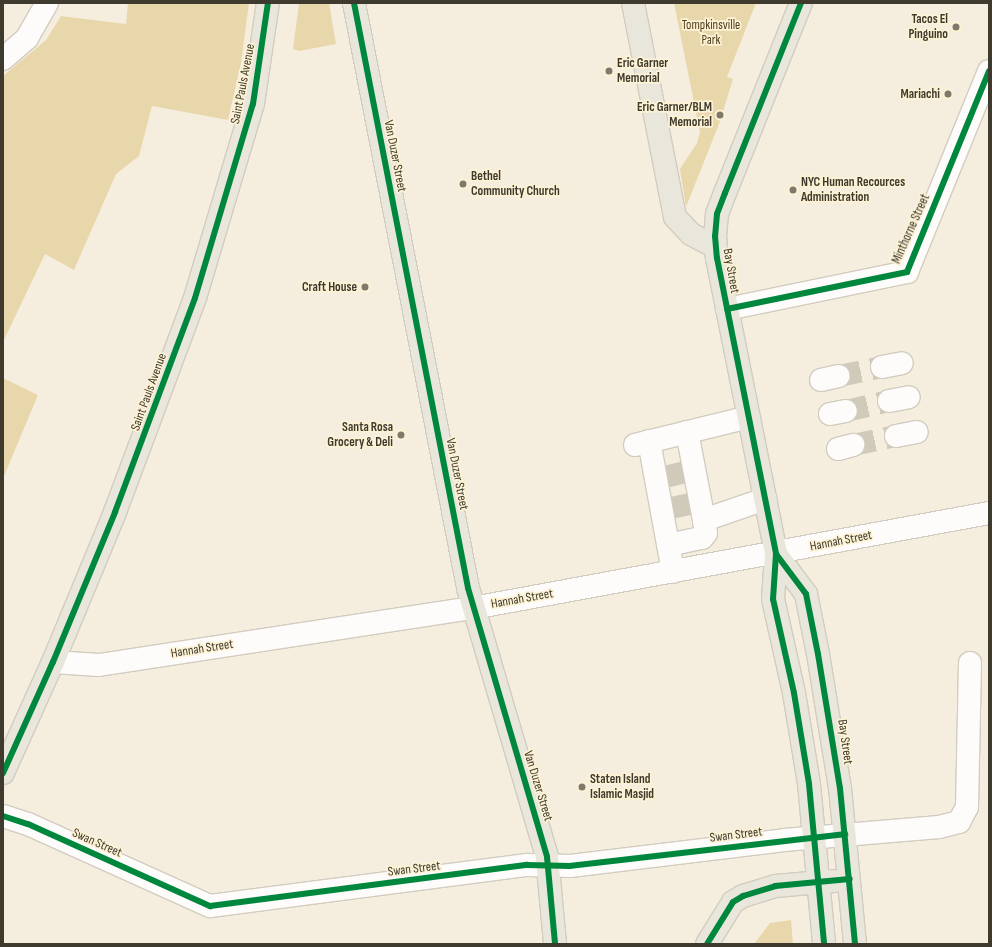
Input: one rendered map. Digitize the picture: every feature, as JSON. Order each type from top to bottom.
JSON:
[{"type":"main road","name":"Saint Pauls Avenue","points":[[3,773],[53,662],[133,466],[199,286],[253,104],[268,3]]},
{"type":"main road","name":"Van Duzer Street","points":[[354,3],[473,608],[549,866],[555,944]]},
{"type":"main road","name":"Bay Street","points":[[633,3],[673,211],[678,221],[685,229],[715,247]]},
{"type":"main road","name":"Bay Street","points":[[801,3],[721,203],[715,224],[715,247],[776,554],[773,599],[794,693],[815,837],[824,944]]},
{"type":"main road","name":"Bay Street","points":[[776,554],[806,594],[829,713],[845,834],[855,944]]},
{"type":"main road","points":[[707,944],[733,902],[743,896],[775,886],[850,879]]},
{"type":"street","points":[[3,59],[27,38],[47,3]]},
{"type":"street","name":"Minthorne Street","points":[[727,309],[907,272],[989,71]]},
{"type":"street","points":[[673,572],[668,545],[667,510],[660,478],[641,443],[749,417]]},
{"type":"street","points":[[668,545],[702,538],[706,533],[692,471],[687,432]]},
{"type":"street","points":[[700,509],[765,499]]},
{"type":"street","name":"Hannah Street","points":[[53,662],[99,665],[473,608],[776,554],[967,516],[989,513]]},
{"type":"street","name":"Swan Street","points":[[3,816],[28,824],[210,906],[527,866],[585,865],[815,837],[939,827],[959,822],[964,816],[967,807],[970,663]]},
{"type":"green space","points":[[128,3],[249,3],[241,63],[228,120],[152,106],[139,156],[116,174],[74,270],[45,254],[3,342],[3,76],[46,40],[61,16],[126,24]]},
{"type":"green space","points":[[299,3],[329,3],[336,44],[299,51],[293,49]]},
{"type":"green space","name":"Tompkinsville Park","points":[[674,3],[756,3],[727,77],[733,79],[719,124],[686,207],[680,169],[697,143],[700,132]]},
{"type":"green space","points":[[3,378],[38,395],[4,476],[3,476]]},
{"type":"green space","points":[[791,920],[793,944],[754,944],[770,923]]},
{"type":"tunnel","points":[[839,376],[882,367]]},
{"type":"tunnel","points":[[846,411],[889,401]]},
{"type":"tunnel","points":[[853,445],[896,436]]},
{"type":"tunnel","points":[[665,477],[689,471]]},
{"type":"tunnel","points":[[671,508],[695,503]]},
{"type":"cycle path","points":[[3,773],[53,662],[115,512],[195,298],[253,104],[268,3]]},
{"type":"cycle path","points":[[354,3],[468,588],[547,857],[555,944]]},
{"type":"cycle path","points":[[801,3],[717,214],[715,236],[717,258],[776,554],[773,599],[794,693],[809,784],[824,944]]},
{"type":"cycle path","points":[[727,309],[907,272],[989,71]]},
{"type":"cycle path","points":[[776,554],[806,594],[818,654],[840,788],[855,944]]},
{"type":"cycle path","points":[[3,816],[28,824],[210,906],[527,865],[570,866],[845,834]]},
{"type":"cycle path","points":[[707,944],[733,902],[743,896],[775,886],[850,879]]},
{"type":"place","name":"Tacos El Pinguino","points":[[956,27]]},
{"type":"place","name":"Eric Garner Memorial","points":[[609,71]]},
{"type":"place","name":"Mariachi","points":[[948,94]]},
{"type":"place","name":"Eric Garner/BLM Memorial","points":[[720,115]]},
{"type":"place","name":"Bethel Community Church","points":[[463,184]]},
{"type":"place","name":"NYC Human Recources Administration","points":[[793,190]]},
{"type":"place","name":"Craft House","points":[[365,287]]},
{"type":"place","name":"Santa Rosa Grocery & Deli","points":[[401,435]]},
{"type":"place","name":"Staten Island Islamic Masjid","points":[[582,787]]}]
